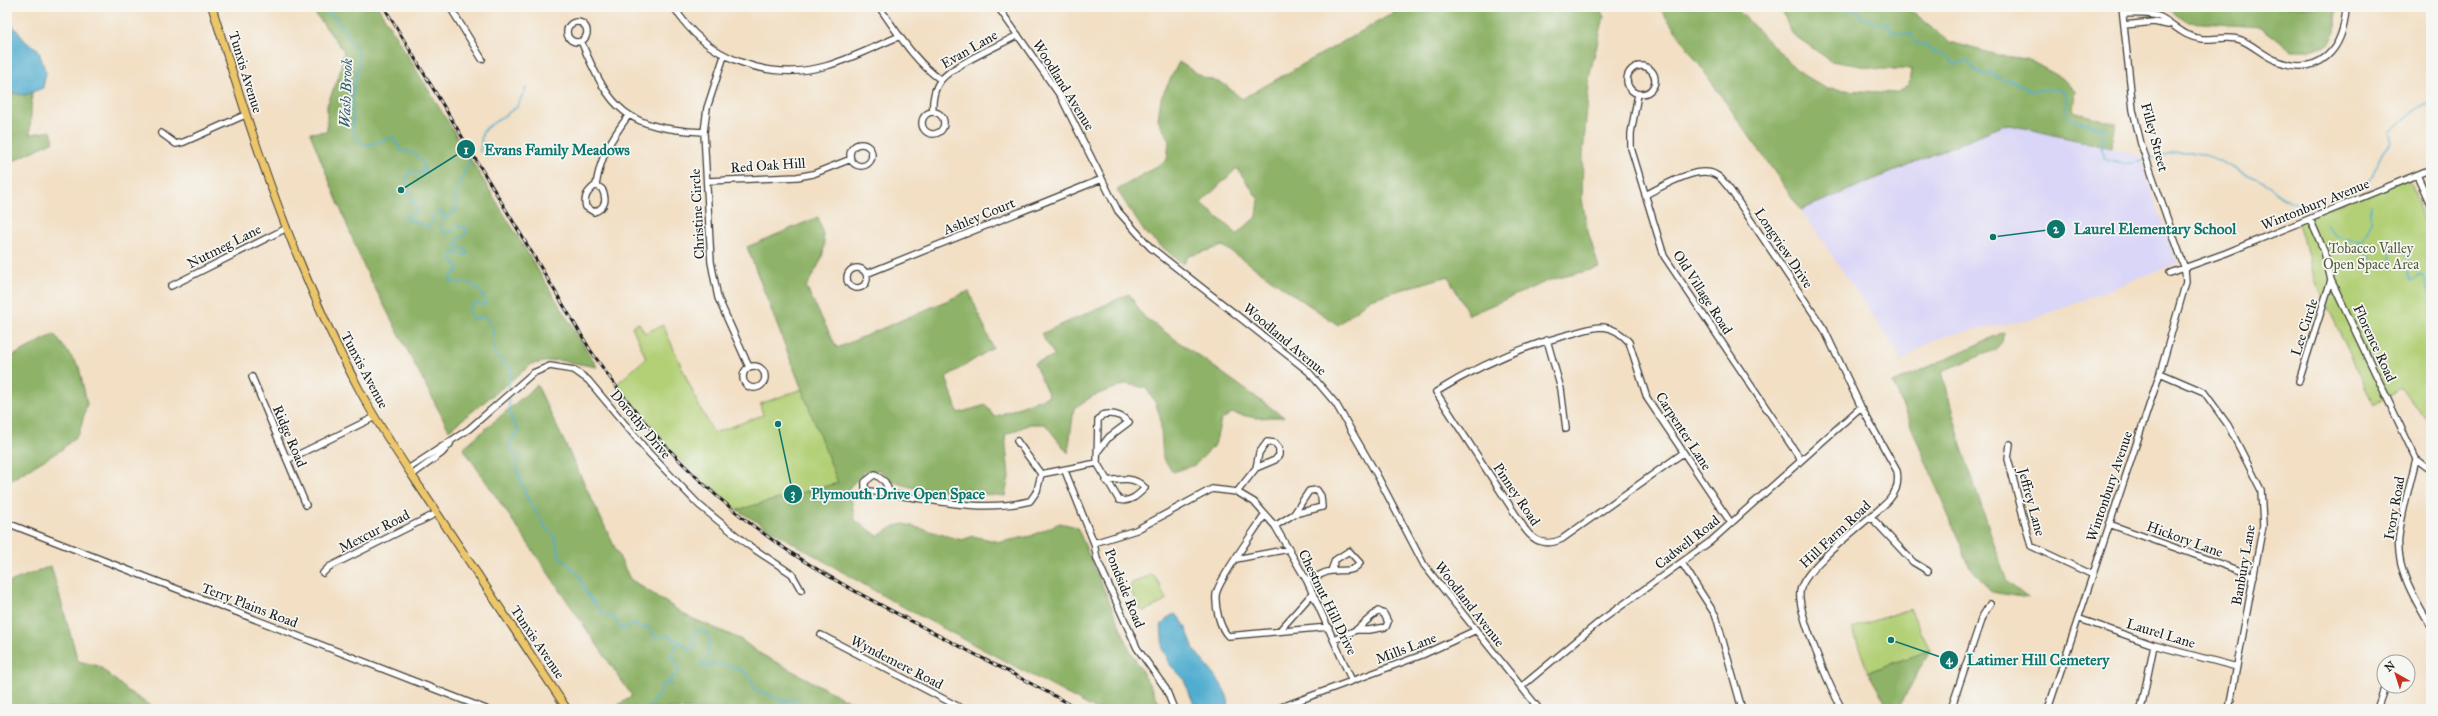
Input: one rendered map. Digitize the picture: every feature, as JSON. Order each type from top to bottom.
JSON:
[{"type":"main road","name":"Tunxis Avenue","points":[[212,7],[245,115],[287,228],[334,340],[375,417],[567,709]]},
{"type":"street","points":[[450,7],[482,59]]},
{"type":"street","points":[[674,7],[689,26],[724,56],[759,68],[793,71],[826,66],[900,36]]},
{"type":"street","points":[[879,7],[919,62],[941,80]]},
{"type":"street","name":"Woodland Avenue","points":[[998,7],[1060,97],[1080,132],[1118,211],[1150,247],[1308,371],[1322,386],[1336,404],[1377,474],[1424,565],[1474,631],[1539,709]]},
{"type":"street","name":"Filley Street","points":[[2122,7],[2133,110],[2147,160],[2185,269]]},
{"type":"street","points":[[2123,14],[2152,15],[2162,18],[2182,34],[2202,39],[2230,37],[2241,40],[2274,60],[2304,66],[2318,62],[2338,43],[2345,27],[2346,7]]},
{"type":"street","points":[[2124,25],[2154,22],[2171,25]]},
{"type":"street","name":"Evan Lane","points":[[933,112],[932,103],[941,80],[957,68],[1018,35]]},
{"type":"street","points":[[581,42],[604,90],[628,116],[672,130],[704,132]]},
{"type":"street","name":"Christine Circle","points":[[724,56],[707,108],[704,132],[713,283],[718,298],[749,367]]},
{"type":"street","points":[[1643,66],[1654,74],[1655,83],[1647,93],[1638,94],[1630,89],[1627,80],[1630,71],[1643,66]]},
{"type":"street","name":"Old Village Road","points":[[1638,94],[1631,133],[1631,148],[1657,238],[1671,269],[1801,460]]},
{"type":"street","name":"Evan Lane","points":[[933,112],[942,117],[944,124],[941,130],[932,134],[923,128],[922,121],[926,115],[933,112]]},
{"type":"street","points":[[161,133],[176,144],[184,142],[245,115]]},
{"type":"street","points":[[596,185],[602,189],[605,201],[603,207],[594,212],[586,207],[584,202],[587,193],[596,185],[600,162],[607,145],[628,116]]},
{"type":"street","name":"Red Oak Hill","points":[[708,182],[797,177],[813,174],[851,159]]},
{"type":"street","name":"Wintonbury Avenue","points":[[2170,273],[2185,269],[2431,169]]},
{"type":"street","name":"Longview Drive","points":[[1644,195],[1695,172],[1708,172],[1717,175],[1729,188],[1824,329],[1861,407]]},
{"type":"street","points":[[2417,175],[2431,206]]},
{"type":"street","name":"Ashley Court","points":[[866,274],[1102,179]]},
{"type":"street","name":"Florence Road","points":[[2310,219],[2324,251],[2331,280],[2416,459],[2431,470]]},
{"type":"street","name":"Nutmeg Lane","points":[[171,286],[287,228]]},
{"type":"street","name":"Wintonbury Avenue","points":[[2048,709],[2080,619],[2109,524],[2160,373],[2186,282],[2185,269]]},
{"type":"street","name":"Lee Circle","points":[[2299,381],[2331,280]]},
{"type":"street","name":"Carpenter Lane","points":[[1436,392],[1506,354],[1547,340],[1603,327],[1622,335],[1634,353],[1647,398],[1731,523]]},
{"type":"street","points":[[1547,340],[1561,389],[1566,428]]},
{"type":"street","name":"Dorothy Drive","points":[[410,472],[439,448],[451,442],[503,400],[533,373],[550,366],[566,367],[582,374],[666,472],[708,513],[748,544],[792,574],[800,590]]},
{"type":"street","name":"Banbury Lane","points":[[2160,373],[2204,392],[2228,425],[2247,459],[2261,490],[2263,525],[2229,709]]},
{"type":"street","name":"Ridge Road","points":[[252,377],[306,505]]},
{"type":"street","name":"Pinney Road","points":[[1436,392],[1525,529],[1537,541],[1546,543],[1562,539],[1683,453]]},
{"type":"street","name":"Cadwell Road","points":[[1521,687],[1599,622],[1682,562],[1731,523],[1861,407]]},
{"type":"street","name":"Hill Farm Road","points":[[1842,709],[1832,692],[1817,653],[1800,603],[1800,593],[1802,584],[1813,569],[1891,498],[1898,481],[1897,471],[1861,407]]},
{"type":"street","points":[[1098,451],[1109,437],[1129,422],[1122,416],[1110,413],[1102,415],[1098,420],[1097,463],[1106,480],[1119,500],[1124,501],[1133,499],[1145,488],[1140,482],[1131,480],[1106,480]]},
{"type":"street","points":[[287,460],[375,417]]},
{"type":"street","points":[[890,493],[879,476],[875,474],[865,482],[865,488],[869,491],[890,493],[946,504],[1021,503],[1030,501],[1037,491],[1041,474],[1017,441]]},
{"type":"street","points":[[1237,492],[1256,468],[1262,447],[1267,442],[1275,443],[1279,448],[1279,455],[1275,460],[1256,468]]},
{"type":"street","name":"Jeffrey Lane","points":[[2010,444],[2008,459],[2031,546],[2093,575]]},
{"type":"street","name":"Ivory Road","points":[[2416,459],[2398,537],[2400,560],[2409,587],[2431,628]]},
{"type":"street","points":[[1041,474],[1065,471],[1097,463]]},
{"type":"street","name":"Pondside Road","points":[[1065,471],[1094,543],[1097,559],[1137,648],[1166,689],[1174,709]]},
{"type":"street","name":"Chestnut Hill Drive","points":[[1094,543],[1136,530],[1212,489],[1237,492],[1254,502],[1264,516],[1275,526],[1289,549],[1313,593],[1352,681]]},
{"type":"street","points":[[1275,526],[1294,514],[1322,507],[1321,496],[1318,490],[1309,491],[1294,514]]},
{"type":"street","name":"Mexcur Road","points":[[323,573],[329,567],[437,513]]},
{"type":"street","points":[[1264,516],[1236,558],[1216,595],[1222,630],[1228,636],[1280,630],[1329,627]]},
{"type":"street","points":[[1871,517],[1913,562],[1928,571]]},
{"type":"street","name":"Terry Plains Road","points":[[7,523],[481,708]]},
{"type":"street","name":"Hickory Lane","points":[[2109,524],[2254,576]]},
{"type":"street","points":[[1236,558],[1289,549]]},
{"type":"street","points":[[1307,581],[1331,571],[1347,571],[1356,568],[1360,563],[1349,550],[1335,560],[1331,571]]},
{"type":"street","points":[[1682,562],[1716,616],[1742,709]]},
{"type":"street","points":[[1280,630],[1313,593]]},
{"type":"street","points":[[1951,709],[1982,617],[1990,604]]},
{"type":"street","points":[[1334,640],[1356,630],[1378,611],[1387,618],[1386,627],[1369,630],[1356,630]]},
{"type":"street","name":"Laurel Lane","points":[[2080,619],[2154,645],[2237,667]]},
{"type":"street","name":"Mills Lane","points":[[1276,709],[1445,646],[1474,631]]},
{"type":"street","name":"Wyndemere Road","points":[[821,635],[963,709]]},
{"type":"street","points":[[2141,709],[2154,645]]},
{"type":"street","points":[[2376,709],[2382,694]]},
{"type":"shaded area","points":[[2006,124],[2139,155],[2177,263],[2034,319],[1947,335],[1923,346],[1901,363],[1898,353],[1801,210]]},
{"type":"green space","points":[[310,7],[378,7],[597,367],[557,360],[532,364],[449,430],[364,267],[310,133],[327,131],[327,105],[339,76],[344,51]]},
{"type":"green space","points":[[1404,7],[1599,7],[1604,17],[1590,73],[1583,154],[1582,199],[1587,228],[1599,268],[1550,280],[1469,315],[1448,276],[1370,299],[1338,325],[1223,246],[1189,256],[1183,264],[1145,233],[1117,190],[1167,160],[1169,141],[1158,119],[1161,98],[1179,62],[1203,77],[1224,84],[1242,99]],"holes":[[[1237,168],[1259,200],[1257,216],[1237,234],[1201,203]]]},
{"type":"green space","points":[[1659,7],[1735,7],[1798,71],[1827,89],[1896,93],[1909,84],[1911,69],[1879,69],[1831,61],[1791,33],[1781,7],[1907,7],[1950,42],[1997,55],[2027,59],[2062,78],[2075,91],[2073,111],[2116,124],[2111,148],[2006,124],[1801,210]]},
{"type":"green space","points":[[2164,7],[2336,7],[2335,32],[2328,45],[2311,51],[2292,51],[2261,27],[2187,22]]},
{"type":"green space","points":[[7,92],[25,95],[32,92],[30,134],[51,131],[54,141],[7,164]]},
{"type":"green space","name":"Tobacco Valley Open Space Area","points":[[2409,176],[2431,245],[2431,424],[2401,388],[2374,405],[2314,278],[2310,259],[2296,220]]},
{"type":"green space","points":[[818,217],[824,238],[823,254],[806,287],[837,348],[969,291],[993,348],[946,377],[958,413],[986,405],[994,417],[1049,396],[1034,363],[1055,356],[1041,334],[1129,294],[1144,317],[1284,417],[1256,418],[1232,413],[1221,420],[1215,445],[1195,465],[1173,472],[1163,458],[1160,416],[1155,402],[1146,388],[1126,384],[1093,396],[1074,408],[1068,453],[1045,424],[1030,424],[1005,435],[1009,477],[1005,496],[914,488],[893,482],[880,470],[866,471],[849,488],[855,520],[878,536],[895,526],[904,524],[962,540],[973,536],[1000,542],[1031,536],[1060,523],[1077,527],[1131,652],[1163,709],[1095,709],[892,601],[737,510],[838,483],[747,247]]},
{"type":"green space","points":[[639,323],[645,333],[663,325],[699,406],[714,433],[763,415],[760,404],[802,389],[839,483],[737,510],[668,449],[616,385],[646,358],[632,326]]},
{"type":"green space","points":[[2004,332],[2002,342],[1995,350],[1942,371],[1962,448],[2007,582],[2028,598],[1991,592],[1969,565],[1893,383]]},
{"type":"green space","points":[[54,334],[79,367],[87,404],[79,434],[61,450],[7,482],[7,359]]},
{"type":"green space","points":[[537,385],[630,579],[687,616],[740,639],[759,653],[863,709],[612,709],[632,696],[463,448]]},
{"type":"green space","points":[[51,566],[78,661],[99,666],[128,691],[155,709],[7,709],[7,583]]},
{"type":"green space","points":[[1151,575],[1155,576],[1166,599],[1164,602],[1144,611],[1139,609],[1130,588],[1132,583]]},
{"type":"green space","points":[[1910,609],[1930,650],[1868,672],[1852,628]]},
{"type":"green space","points":[[1930,650],[1898,709],[1892,709],[1885,702],[1868,672]]},
{"type":"water","points":[[10,22],[26,42],[38,49],[46,73],[43,88],[25,95],[7,92],[7,23]]},
{"type":"water","points":[[1175,614],[1185,625],[1194,649],[1222,686],[1226,694],[1228,709],[1196,709],[1183,678],[1171,666],[1163,650],[1161,625],[1170,616]]},
{"type":"waterway","name":"Wash Brook","points":[[322,7],[328,14],[334,16],[357,49],[359,62],[353,91],[353,132],[357,139],[362,143],[371,144],[394,138],[401,151],[414,153],[422,161],[425,170],[420,173],[410,171],[408,176],[408,190],[416,209],[414,213],[405,216],[406,220],[423,224],[428,228],[437,212],[443,213],[445,217],[441,225],[442,231],[446,234],[459,226],[465,227],[467,233],[456,241],[456,246],[467,250],[467,254],[462,255],[453,252],[451,257],[459,269],[450,278],[451,282],[471,283],[480,291],[487,303],[484,305],[476,303],[471,306],[469,312],[473,319],[484,317],[491,325],[494,353],[511,369],[508,393]]},
{"type":"waterway","points":[[1845,7],[1847,10],[1857,10],[1864,19],[1872,20],[1877,25],[1887,23],[1892,32],[1911,34],[1916,44],[1926,45],[1932,52],[1945,55],[1955,65],[1967,59],[1972,68],[1983,75],[1991,73],[2002,80],[2010,79],[2030,91],[2055,89],[2064,92],[2067,101],[2065,113],[2070,119],[2105,129],[2101,150],[2105,159],[2116,163],[2127,163],[2180,152],[2198,153],[2216,159],[2265,183],[2288,201],[2311,208]]},
{"type":"waterway","points":[[480,152],[482,134],[486,128],[517,107],[526,88]]},
{"type":"waterway","points":[[2368,185],[2385,149],[2392,142],[2389,132],[2418,108],[2431,102]]},
{"type":"waterway","points":[[445,216],[453,214],[458,206],[455,199],[459,184],[470,160]]},
{"type":"waterway","points":[[2361,243],[2371,221],[2371,205]]},
{"type":"waterway","points":[[2325,223],[2336,236],[2361,243],[2373,262],[2392,268],[2391,250],[2394,248],[2402,251],[2409,258],[2408,271],[2411,280],[2414,280],[2420,274],[2425,277],[2431,297]]},
{"type":"waterway","name":"Wash Brook","points":[[508,397],[511,418],[518,429],[512,439],[509,449],[517,455],[517,469],[526,496],[548,531],[554,535],[560,557],[579,575],[585,591],[602,613],[614,617],[622,630],[633,624],[641,628],[648,627],[657,639],[664,634],[682,643],[689,650],[693,649],[695,646],[692,638],[696,631],[705,631],[710,640],[707,658],[701,664],[704,668],[713,664],[722,664],[744,671],[751,679],[756,693],[761,691],[783,701],[795,699],[800,704],[799,709]]},
{"type":"waterway","points":[[646,709],[654,703],[656,696],[661,694],[661,686],[664,683],[671,685],[670,679],[678,673],[676,660],[670,657],[679,641]]},
{"type":"railway","points":[[384,7],[591,351],[630,405],[674,455],[697,478],[747,521],[808,564],[843,585],[1079,709]]},
{"type":"place","name":"Evans Family Meadows","points":[[401,190]]},
{"type":"place","name":"Laurel Elementary School","points":[[1993,237]]},
{"type":"place","name":"Plymouth Drive Open Space","points":[[778,424]]},
{"type":"place","name":"Latimer Hill Cemetery","points":[[1891,640]]}]
